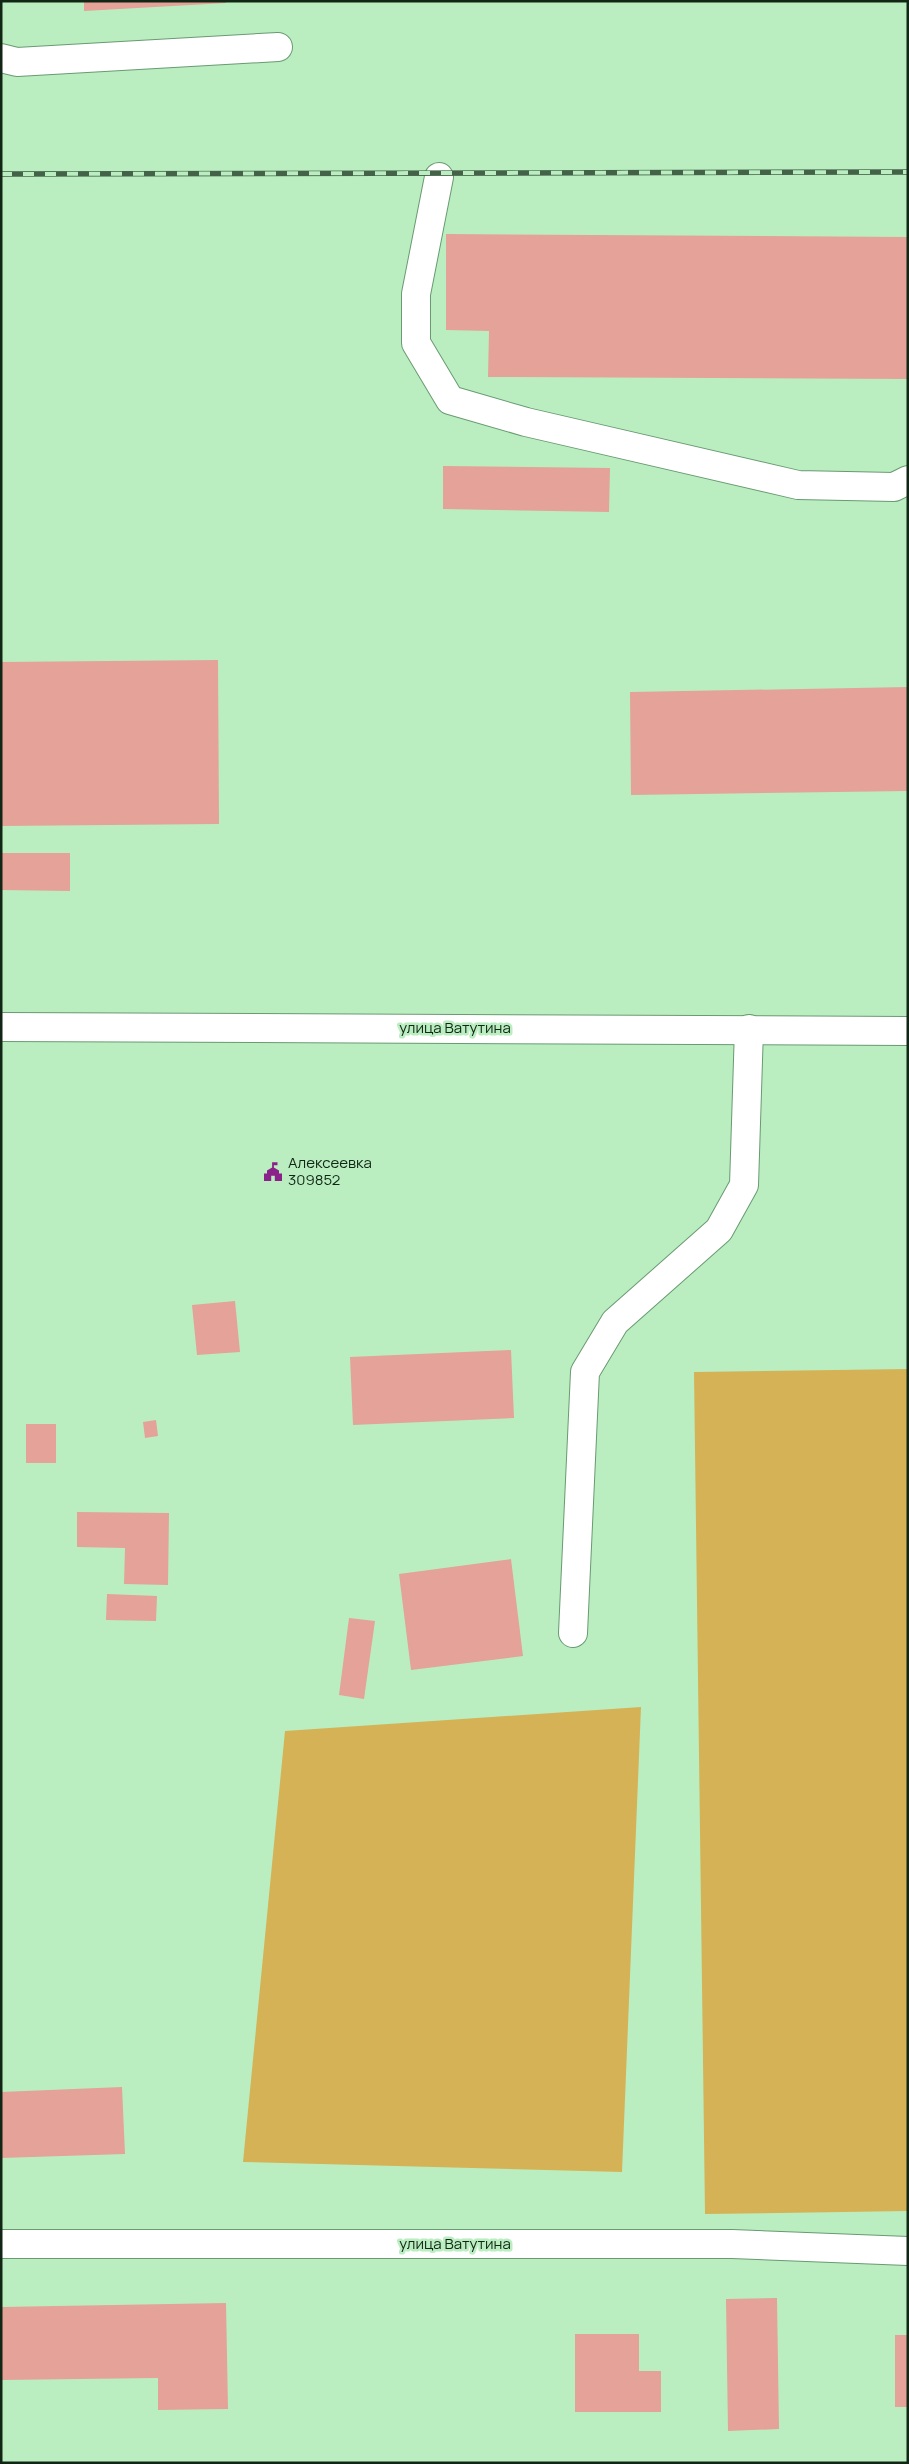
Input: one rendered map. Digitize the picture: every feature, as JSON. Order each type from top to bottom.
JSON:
[{"type":"street","points":[[1,58],[17,62],[278,47]]},
{"type":"street","points":[[439,177],[416,294],[416,343],[450,400],[526,422],[798,485],[894,487],[908,480]]},
{"type":"street","name":"улица Ватутина","points":[[1,1027],[908,1031]]},
{"type":"street","points":[[573,1633],[585,1372],[615,1322],[720,1230],[744,1185],[750,1029]]},
{"type":"street","name":"улица Ватутина","points":[[1,2244],[732,2244],[908,2251]]},
{"type":"shaded area","points":[[908,1369],[908,2211],[705,2214],[694,1372]]},
{"type":"shaded area","points":[[641,1707],[622,2172],[243,2162],[285,1731]]},
{"type":"building","points":[[84,1],[226,1],[226,3],[84,11]]},
{"type":"building","points":[[446,234],[908,237],[908,379],[488,377],[489,331],[446,330]]},
{"type":"building","points":[[443,466],[610,468],[609,512],[443,509]]},
{"type":"building","points":[[218,660],[219,824],[1,826],[1,662]]},
{"type":"building","points":[[908,687],[908,791],[631,795],[630,692]]},
{"type":"building","points":[[1,853],[70,853],[70,891],[1,890]]},
{"type":"building","points":[[235,1301],[240,1352],[197,1355],[192,1305]]},
{"type":"building","points":[[511,1350],[514,1418],[353,1425],[350,1357]]},
{"type":"building","points":[[156,1420],[158,1436],[145,1438],[143,1422]]},
{"type":"building","points":[[26,1424],[56,1424],[56,1463],[26,1463]]},
{"type":"building","points":[[77,1512],[169,1513],[168,1585],[124,1584],[125,1548],[77,1547]]},
{"type":"building","points":[[511,1559],[523,1656],[411,1670],[399,1574]]},
{"type":"building","points":[[107,1594],[157,1596],[156,1621],[106,1620]]},
{"type":"building","points":[[349,1618],[375,1621],[364,1699],[339,1695]]},
{"type":"building","points":[[122,2087],[125,2154],[1,2158],[1,2092]]},
{"type":"building","points":[[777,2298],[779,2429],[728,2431],[726,2299]]},
{"type":"building","points":[[226,2303],[228,2409],[158,2410],[158,2378],[1,2380],[1,2307]]},
{"type":"building","points":[[575,2334],[639,2334],[639,2371],[661,2371],[661,2412],[575,2412]]},
{"type":"building","points":[[895,2335],[908,2335],[908,2407],[895,2407]]},
{"type":"railway","points":[[1,174],[908,172]]},
{"type":"place","name":"Алексеевка 309852","points":[[273,1172]]}]
